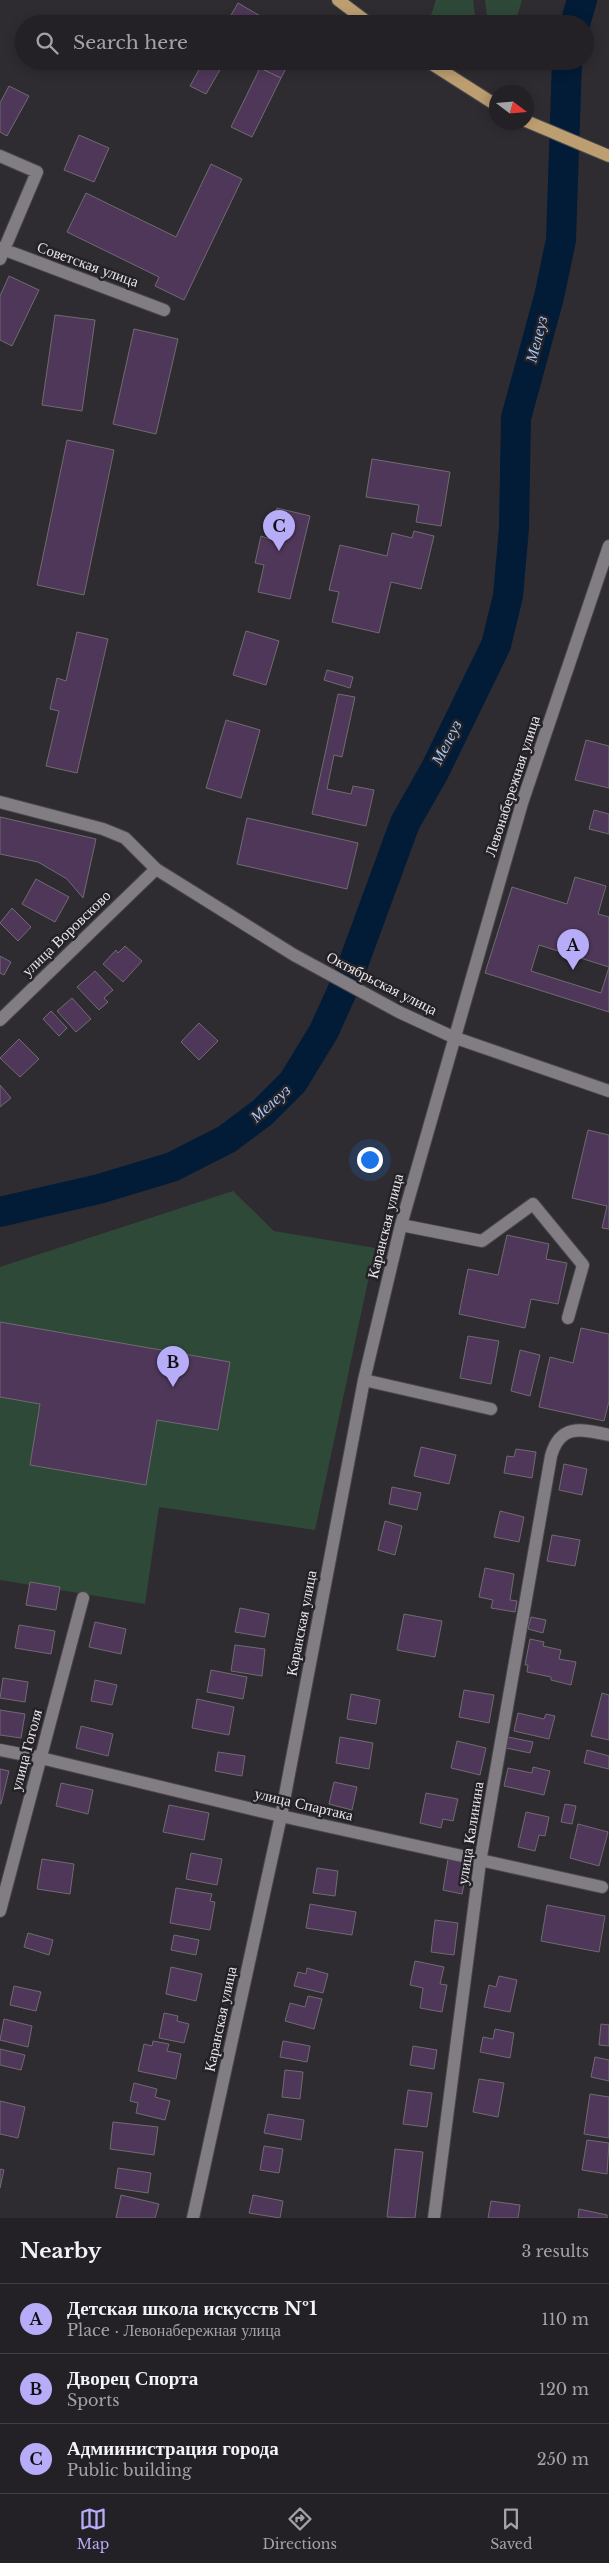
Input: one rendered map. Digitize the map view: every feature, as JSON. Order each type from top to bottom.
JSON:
[{"type":"main road","points":[[338,0],[358,15]]},
{"type":"main road","points":[[441,70],[489,101]]},
{"type":"main road","points":[[534,124],[609,156]]},
{"type":"street","points":[[0,156],[37,172],[1,253]]},
{"type":"street","name":"Советская улица","points":[[1,253],[164,310]]},
{"type":"street","name":"Левонабережная улица","points":[[453,1038],[522,803],[609,546]]},
{"type":"street","name":"Октябрьская улица","points":[[0,802],[103,829],[125,838],[156,869],[294,956],[399,1012],[453,1038],[609,1091]]},
{"type":"street","name":"улица Воровсково","points":[[0,1020],[156,869]]},
{"type":"street","name":"Каранская улица","points":[[193,2218],[281,1816],[364,1380],[401,1225],[453,1038]]},
{"type":"street","points":[[401,1225],[482,1241],[533,1204],[583,1265],[568,1318]]},
{"type":"street","points":[[364,1380],[491,1409]]},
{"type":"street","name":"улица Калинина","points":[[434,2218],[480,1862],[551,1456],[555,1442],[566,1432],[582,1429],[609,1434]]},
{"type":"street","name":"улица Гоголя","points":[[0,1911],[83,1598]]},
{"type":"street","name":"улица Спартака","points":[[0,1750],[41,1758],[480,1862],[602,1887]]},
{"type":"green space","points":[[436,0],[473,0],[475,15],[431,15]]},
{"type":"green space","points":[[485,0],[522,0],[518,15],[487,15]]},
{"type":"green space","points":[[233,1191],[274,1231],[375,1248],[315,1530],[159,1507],[145,1604],[0,1580],[0,1267]]},
{"type":"building","points":[[238,3],[259,15],[231,15]]},
{"type":"building","points":[[199,70],[220,70],[206,94],[190,86]]},
{"type":"building","points":[[259,70],[264,70],[281,78],[252,137],[231,127]]},
{"type":"building","points":[[264,70],[285,70],[281,78]]},
{"type":"building","points":[[9,86],[29,96],[7,136],[0,132],[0,103]]},
{"type":"building","points":[[79,135],[109,148],[94,182],[64,170]]},
{"type":"building","points":[[211,164],[242,179],[184,300],[155,286],[159,277],[67,232],[86,193],[176,237]]},
{"type":"building","points":[[9,276],[39,290],[12,346],[0,340],[0,296]]},
{"type":"building","points":[[55,315],[95,320],[82,411],[42,405]]},
{"type":"building","points":[[134,329],[178,339],[156,434],[113,424]]},
{"type":"building","points":[[67,440],[114,450],[84,595],[37,585]]},
{"type":"building","points":[[372,459],[450,472],[441,526],[416,522],[419,505],[366,497]]},
{"type":"building","points":[[277,508],[310,516],[290,599],[258,592],[264,565],[255,563],[261,536],[270,539]]},
{"type":"building","points":[[414,531],[434,536],[421,589],[391,582],[379,633],[332,622],[339,592],[329,590],[340,545],[387,556],[392,533],[412,538]]},
{"type":"building","points":[[246,631],[279,641],[266,685],[233,675]]},
{"type":"building","points":[[77,632],[108,639],[77,773],[46,766],[59,711],[50,709],[57,678],[66,681]]},
{"type":"building","points":[[327,670],[353,677],[350,688],[324,680]]},
{"type":"building","points":[[338,694],[355,697],[342,757],[334,755],[327,789],[351,794],[353,786],[374,790],[366,826],[312,814]]},
{"type":"building","points":[[226,720],[260,730],[241,798],[206,788]]},
{"type":"building","points":[[586,740],[609,746],[609,788],[575,780]]},
{"type":"building","points":[[594,810],[609,814],[609,834],[589,829]]},
{"type":"building","points":[[0,817],[96,839],[83,898],[67,879],[38,862],[0,854]]},
{"type":"building","points":[[247,818],[358,843],[347,889],[237,864]]},
{"type":"building","points":[[575,877],[606,886],[598,914],[609,917],[609,967],[609,1012],[485,973],[512,887],[567,904]],"holes":[[[539,945],[609,967],[601,993],[531,971]]]},
{"type":"building","points":[[36,879],[69,897],[55,922],[22,904]]},
{"type":"building","points":[[12,908],[31,927],[18,941],[0,923]]},
{"type":"building","points":[[125,946],[142,961],[123,982],[103,964],[116,950],[118,953]]},
{"type":"building","points":[[0,956],[11,962],[4,975],[0,973]]},
{"type":"building","points":[[95,971],[113,990],[104,998],[108,1002],[99,1010],[77,987]]},
{"type":"building","points":[[72,998],[91,1019],[76,1032],[57,1011]]},
{"type":"building","points":[[51,1011],[67,1028],[59,1036],[43,1019]]},
{"type":"building","points":[[199,1023],[218,1041],[199,1060],[181,1042]]},
{"type":"building","points":[[19,1039],[39,1059],[20,1077],[0,1058]]},
{"type":"building","points":[[0,1085],[11,1098],[0,1107]]},
{"type":"building","points":[[588,1130],[609,1135],[609,1229],[602,1228],[607,1206],[572,1198]]},
{"type":"building","points":[[507,1235],[549,1244],[546,1259],[567,1263],[558,1304],[531,1299],[525,1328],[459,1314],[468,1269],[498,1275]]},
{"type":"building","points":[[0,1322],[230,1362],[218,1430],[157,1420],[146,1485],[30,1465],[40,1404],[0,1397]]},
{"type":"building","points":[[581,1328],[609,1334],[609,1401],[604,1421],[539,1407],[550,1357],[573,1363]]},
{"type":"building","points":[[468,1336],[499,1341],[491,1384],[460,1378]]},
{"type":"building","points":[[520,1350],[540,1355],[530,1396],[511,1391]]},
{"type":"building","points":[[421,1447],[456,1455],[449,1484],[414,1476]]},
{"type":"building","points":[[516,1449],[536,1452],[532,1478],[504,1473],[507,1456],[514,1457]]},
{"type":"building","points":[[564,1464],[587,1469],[582,1495],[559,1490]]},
{"type":"building","points":[[392,1487],[421,1493],[417,1510],[389,1504]]},
{"type":"building","points":[[500,1511],[524,1517],[519,1542],[494,1537]]},
{"type":"building","points":[[385,1521],[402,1526],[395,1555],[378,1550]]},
{"type":"building","points":[[552,1535],[580,1540],[575,1566],[547,1561]]},
{"type":"building","points":[[485,1568],[514,1574],[510,1600],[517,1601],[515,1612],[491,1608],[493,1600],[479,1597]]},
{"type":"building","points":[[30,1582],[60,1587],[56,1610],[26,1605]]},
{"type":"building","points":[[240,1608],[269,1614],[265,1637],[235,1632]]},
{"type":"building","points":[[404,1614],[442,1621],[435,1657],[397,1650]]},
{"type":"building","points":[[531,1617],[546,1620],[543,1633],[528,1629]]},
{"type":"building","points":[[95,1622],[126,1629],[121,1654],[89,1647]]},
{"type":"building","points":[[19,1625],[55,1631],[51,1654],[15,1648]]},
{"type":"building","points":[[530,1639],[544,1642],[543,1646],[561,1650],[559,1659],[576,1662],[571,1685],[551,1680],[551,1677],[527,1672],[528,1665],[525,1665]]},
{"type":"building","points":[[235,1645],[265,1649],[262,1676],[231,1671]]},
{"type":"building","points":[[211,1670],[247,1677],[243,1699],[207,1692]]},
{"type":"building","points":[[3,1678],[28,1682],[25,1702],[0,1698]]},
{"type":"building","points":[[95,1680],[117,1685],[112,1705],[91,1701]]},
{"type":"building","points":[[464,1690],[494,1695],[489,1723],[459,1717]]},
{"type":"building","points":[[602,1693],[609,1695],[609,1740],[591,1736]]},
{"type":"building","points":[[351,1694],[380,1700],[376,1724],[347,1719]]},
{"type":"building","points":[[197,1699],[234,1707],[229,1735],[192,1728]]},
{"type":"building","points":[[0,1710],[25,1714],[21,1738],[0,1735]]},
{"type":"building","points":[[518,1713],[544,1719],[546,1714],[555,1716],[549,1739],[514,1731]]},
{"type":"building","points":[[81,1726],[113,1734],[108,1756],[76,1748]]},
{"type":"building","points":[[340,1737],[373,1743],[369,1769],[336,1763]]},
{"type":"building","points":[[508,1737],[533,1742],[530,1753],[506,1748]]},
{"type":"building","points":[[457,1741],[486,1748],[480,1775],[451,1768]]},
{"type":"building","points":[[587,1750],[609,1756],[609,1769],[584,1763]]},
{"type":"building","points":[[218,1752],[245,1756],[242,1776],[215,1771]]},
{"type":"building","points":[[533,1767],[550,1771],[544,1795],[504,1786],[508,1768],[532,1773]]},
{"type":"building","points":[[0,1769],[9,1771],[1,1804],[0,1804]]},
{"type":"building","points":[[334,1782],[357,1787],[352,1810],[329,1804]]},
{"type":"building","points":[[61,1783],[93,1790],[88,1814],[56,1806]]},
{"type":"building","points":[[426,1793],[458,1799],[453,1821],[443,1819],[441,1828],[420,1823]]},
{"type":"building","points":[[565,1804],[576,1806],[572,1824],[561,1822]]},
{"type":"building","points":[[169,1805],[209,1813],[204,1840],[163,1832]]},
{"type":"building","points":[[526,1812],[549,1817],[545,1836],[539,1835],[535,1851],[518,1847]]},
{"type":"building","points":[[578,1824],[608,1832],[599,1866],[570,1858]]},
{"type":"building","points":[[191,1853],[222,1859],[217,1885],[186,1879]]},
{"type":"building","points":[[42,1859],[74,1864],[70,1894],[37,1889]]},
{"type":"building","points":[[448,1859],[468,1863],[462,1894],[443,1890]]},
{"type":"building","points":[[317,1868],[338,1871],[335,1896],[313,1893]]},
{"type":"building","points":[[176,1888],[212,1894],[210,1901],[215,1902],[210,1930],[170,1923]]},
{"type":"building","points":[[310,1904],[356,1912],[352,1935],[306,1928]]},
{"type":"building","points":[[547,1905],[605,1916],[599,1952],[541,1941]]},
{"type":"building","points":[[435,1920],[458,1923],[454,1955],[431,1952]]},
{"type":"building","points":[[28,1933],[53,1940],[49,1955],[24,1947]]},
{"type":"building","points":[[174,1935],[199,1940],[196,1955],[171,1950]]},
{"type":"building","points":[[415,1961],[444,1967],[440,1984],[447,1985],[442,2012],[420,2008],[423,1988],[410,1985]]},
{"type":"building","points":[[171,1967],[202,1974],[196,2001],[166,1994]]},
{"type":"building","points":[[307,1968],[328,1974],[323,1993],[294,1986],[298,1972],[306,1974]]},
{"type":"building","points":[[499,1976],[517,1980],[510,2012],[484,2007],[489,1985],[496,1987]]},
{"type":"building","points":[[14,1986],[41,1992],[36,2011],[10,2005]]},
{"type":"building","points":[[308,1996],[322,1999],[314,2029],[285,2021],[290,2003],[305,2007]]},
{"type":"building","points":[[164,2013],[178,2016],[177,2021],[189,2024],[184,2043],[159,2038]]},
{"type":"building","points":[[4,2019],[32,2026],[28,2047],[0,2040]]},
{"type":"building","points":[[601,2024],[609,2025],[609,2046],[599,2045]]},
{"type":"building","points":[[495,2029],[514,2033],[510,2058],[480,2052],[483,2037],[493,2039]]},
{"type":"building","points":[[153,2041],[169,2044],[167,2051],[181,2054],[176,2079],[138,2071],[144,2044],[152,2046]]},
{"type":"building","points":[[283,2041],[310,2046],[307,2062],[280,2057]]},
{"type":"building","points":[[413,2046],[437,2050],[434,2069],[410,2065]]},
{"type":"building","points":[[0,2049],[25,2055],[21,2070],[0,2065]]},
{"type":"building","points":[[595,2057],[609,2060],[609,2081],[591,2077]]},
{"type":"building","points":[[285,2070],[303,2072],[300,2099],[282,2097]]},
{"type":"building","points":[[479,2079],[504,2083],[498,2117],[473,2112]]},
{"type":"building","points":[[134,2083],[157,2089],[155,2097],[170,2101],[165,2120],[136,2113],[138,2103],[130,2101]]},
{"type":"building","points":[[408,2090],[432,2093],[427,2127],[403,2124]]},
{"type":"building","points":[[590,2094],[609,2097],[609,2138],[584,2134]]},
{"type":"building","points":[[0,2101],[25,2107],[18,2138],[0,2134]]},
{"type":"building","points":[[268,2114],[304,2120],[301,2140],[264,2133]]},
{"type":"building","points":[[113,2122],[158,2127],[154,2155],[110,2149]]},
{"type":"building","points":[[587,2140],[609,2143],[607,2174],[582,2170]]},
{"type":"building","points":[[264,2146],[283,2149],[279,2173],[260,2170]]},
{"type":"building","points":[[395,2149],[423,2152],[415,2218],[387,2217]]},
{"type":"building","points":[[118,2168],[151,2173],[148,2193],[115,2188]]},
{"type":"building","points":[[0,2169],[4,2170],[0,2188]]},
{"type":"building","points":[[121,2195],[159,2204],[155,2218],[116,2218]]},
{"type":"building","points":[[253,2195],[283,2201],[280,2218],[249,2213]]},
{"type":"building","points":[[491,2201],[520,2205],[518,2218],[488,2218]]},
{"type":"building","points":[[579,2209],[607,2215],[607,2218],[578,2218]]},
{"type":"waterway","name":"Мелеуз","points":[[578,15],[582,0]]},
{"type":"waterway","name":"Мелеуз","points":[[0,1212],[99,1189],[172,1167],[227,1139],[263,1112],[293,1082],[324,1031],[348,978],[405,823],[435,770],[496,645],[508,596],[514,528],[516,418],[549,297],[561,240],[567,70]]},
{"type":"place","name":"Адмиинистрация города","points":[[279,551]]},
{"type":"place","name":"Детская школа искусств №1","points":[[573,970]]},
{"type":"place","name":"Дворец Спорта","points":[[173,1387]]}]
